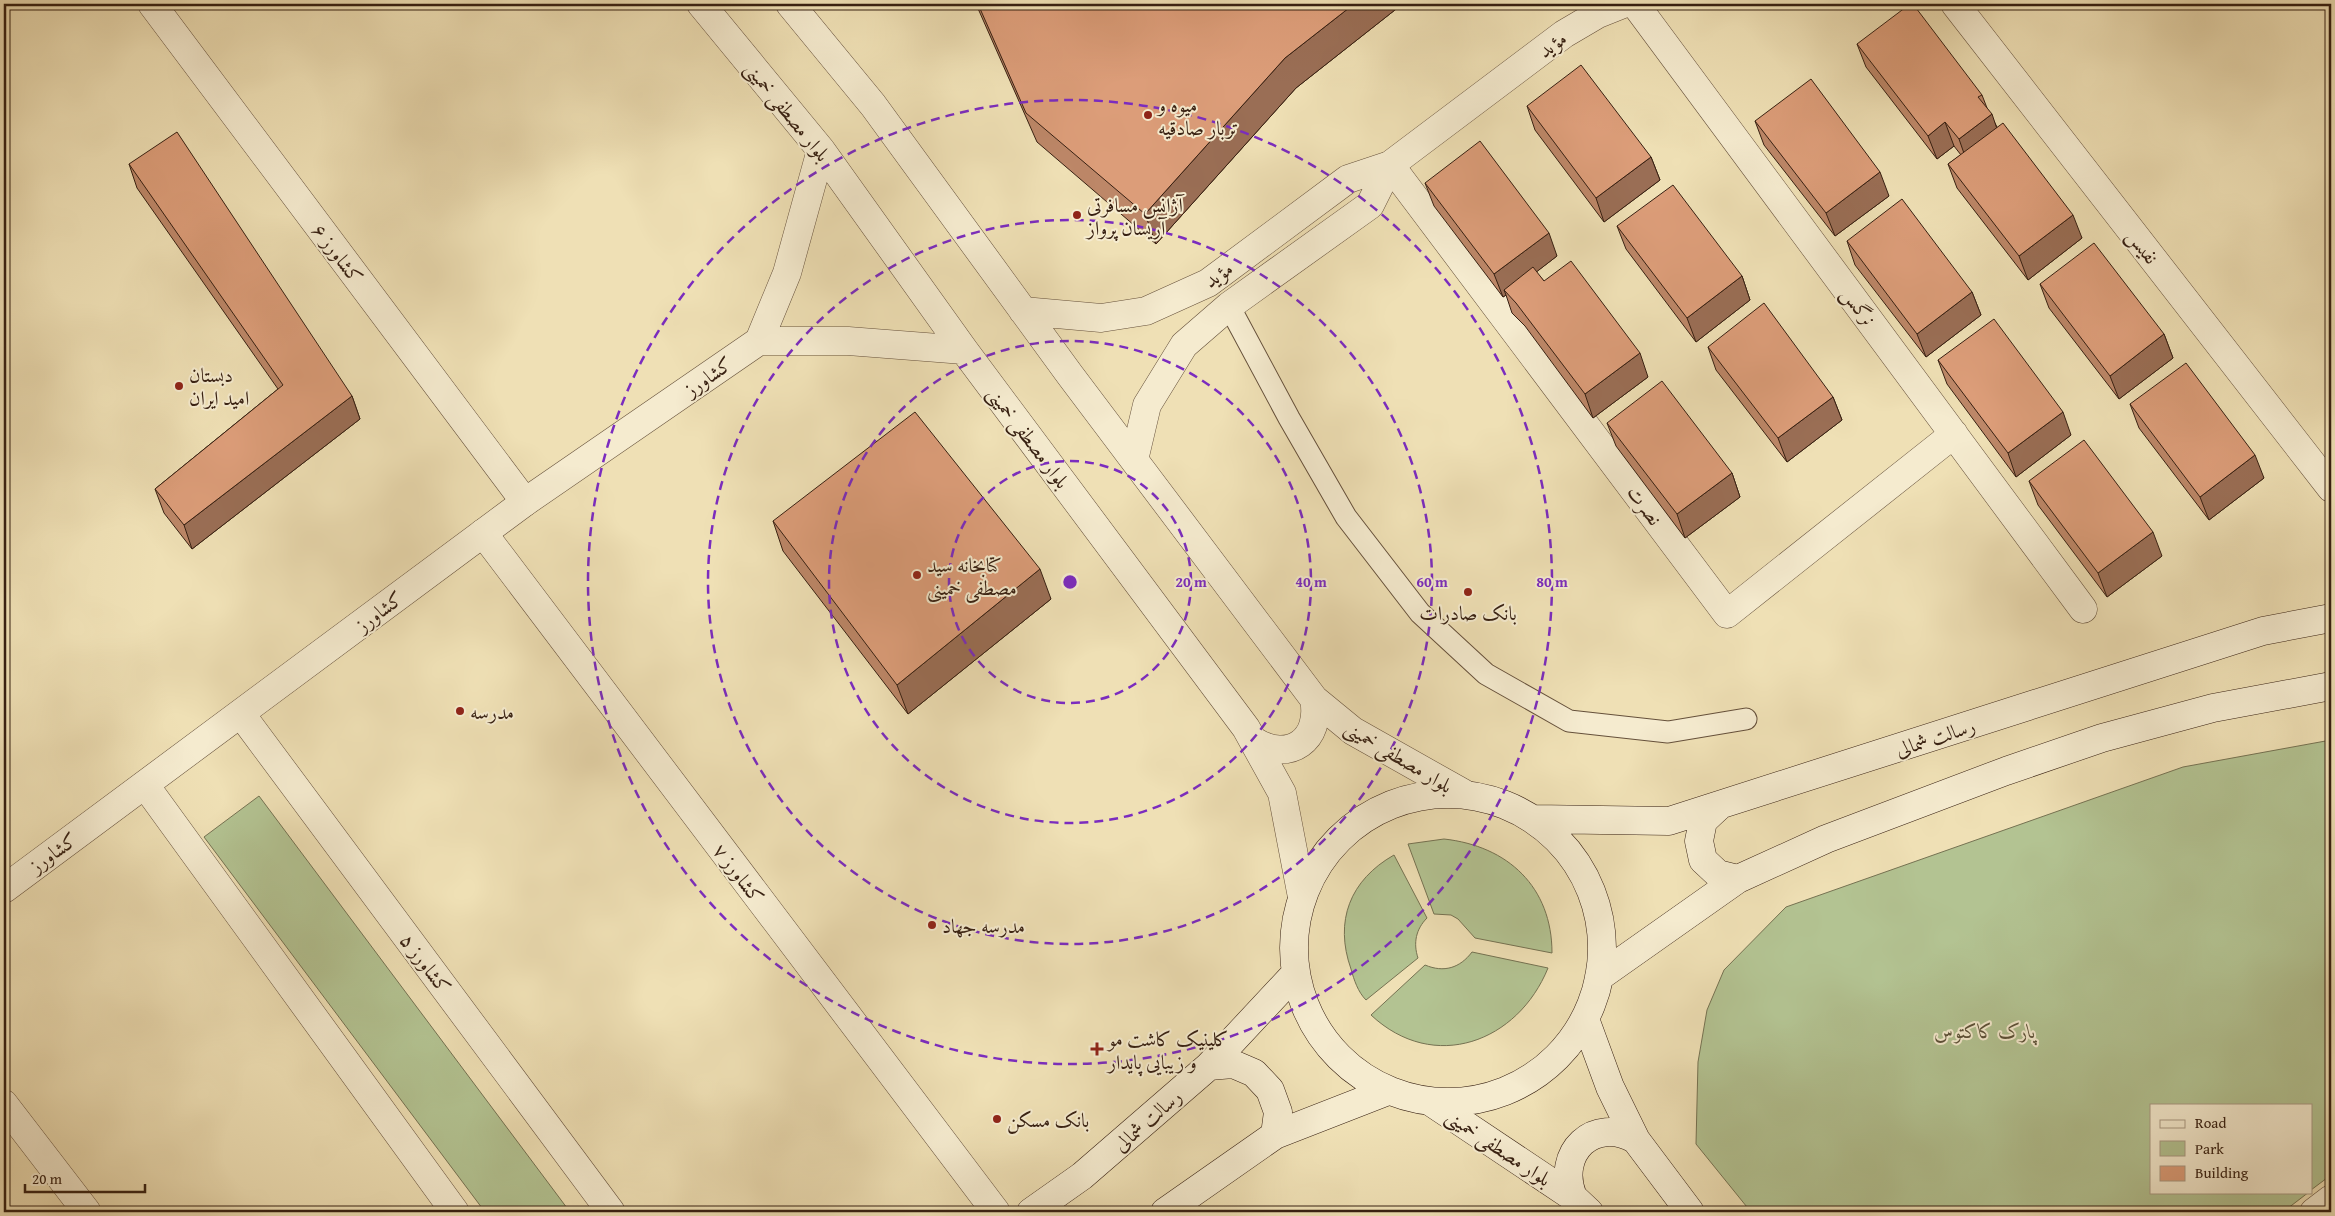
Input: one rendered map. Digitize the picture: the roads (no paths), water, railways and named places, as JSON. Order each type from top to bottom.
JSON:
[{"type":"street","name":"کشاورز ۶","points":[[152,4],[524,502]]},
{"type":"street","name":"بلوار مصطفی خمینی","points":[[701,4],[821,150],[964,350],[1254,741],[1282,793],[1302,897]]},
{"type":"street","name":"بلوار مصطفی خمینی","points":[[790,4],[873,105],[1023,311],[1314,700],[1353,731],[1463,793]]},
{"type":"street","name":"مؤید","points":[[1023,311],[1101,318],[1146,311],[1208,283],[1348,180],[1390,165],[1564,34],[1598,14],[1623,4]]},
{"type":"street","name":"نرگس","points":[[1635,4],[2083,609]]},
{"type":"street","name":"نفیس","points":[[1955,4],[2331,488]]},
{"type":"street","points":[[821,150],[787,273],[759,341],[848,342],[964,350]]},
{"type":"street","name":"مؤید","points":[[1134,460],[1147,405],[1184,345],[1229,306],[1370,205],[1390,165]]},
{"type":"street","name":"نصرت","points":[[1390,165],[1727,614],[1954,434]]},
{"type":"street","name":"کشاورز","points":[[4,889],[524,502],[759,341]]},
{"type":"street","name":"کشاورز ۷","points":[[483,533],[996,1212]]},
{"type":"street","name":"رسالت شمالی","points":[[1534,819],[1669,821],[1718,807],[2263,631],[2331,618]]},
{"type":"street","points":[[1599,977],[1738,879],[1826,840],[1892,814],[2102,738],[2222,706],[2331,686]]},
{"type":"street","points":[[1254,741],[1266,748],[1280,751],[1294,747],[1306,739],[1314,728],[1317,714],[1314,700]]},
{"type":"street","name":"کشاورز ۵","points":[[241,714],[611,1212]]},
{"type":"street","points":[[145,784],[455,1212]]},
{"type":"street","points":[[1463,793],[1500,802],[1534,819],[1567,849],[1590,888],[1602,932],[1599,977],[1585,1019],[1558,1056],[1521,1084],[1477,1100],[1431,1102],[1388,1091],[1344,1063],[1313,1023],[1295,974],[1294,935],[1302,897],[1321,860],[1348,830],[1383,808],[1422,795],[1463,793]]},
{"type":"street","points":[[1718,807],[1703,821],[1698,841],[1703,860],[1718,874],[1738,879]]},
{"type":"street","name":"رسالت شمالی","points":[[1031,1212],[1082,1176],[1209,1066],[1295,974]]},
{"type":"street","points":[[1585,1019],[1610,1086],[1636,1140],[1690,1212]]},
{"type":"street","points":[[1209,1066],[1233,1064],[1254,1073],[1265,1084],[1270,1090],[1278,1112],[1275,1135]]},
{"type":"street","points":[[1165,1212],[1275,1135],[1388,1091]]},
{"type":"street","name":"بلوار مصطفی خمینی","points":[[1431,1102],[1581,1205]]},
{"type":"street","points":[[4,1104],[87,1212]]},
{"type":"street","points":[[1581,1205],[1568,1185],[1567,1172],[1577,1147],[1586,1138],[1612,1131],[1625,1133],[1636,1140]]},
{"type":"street","points":[[2314,1212],[2331,1199]]},
{"type":"lane","points":[[1229,306],[1289,418],[1346,517],[1420,613],[1486,674],[1569,721],[1668,732],[1746,719]]},
{"type":"place","name":"میوه و تربار صادقیه","points":[[1148,115]]},
{"type":"place","name":"آژانس مسافرتی آریسان پرواز","points":[[1077,215]]},
{"type":"place","name":"دبستان امید ایران","points":[[179,386]]},
{"type":"place","name":"کتابخانه سید مصطفی خمینی","points":[[917,575]]},
{"type":"place","name":"بانک صادرات","points":[[1468,592]]},
{"type":"place","name":"مدرسه","points":[[460,711]]},
{"type":"place","name":"مدرسه جهاد","points":[[932,925]]},
{"type":"place","name":"کلینیک کاشت مو و زیبایی پایدار","points":[[1097,1049]]},
{"type":"place","name":"بانک مسکن","points":[[997,1119]]},
{"type":"park label","name":"پارک کاکتوس","points":[[1985,1030]]}]
